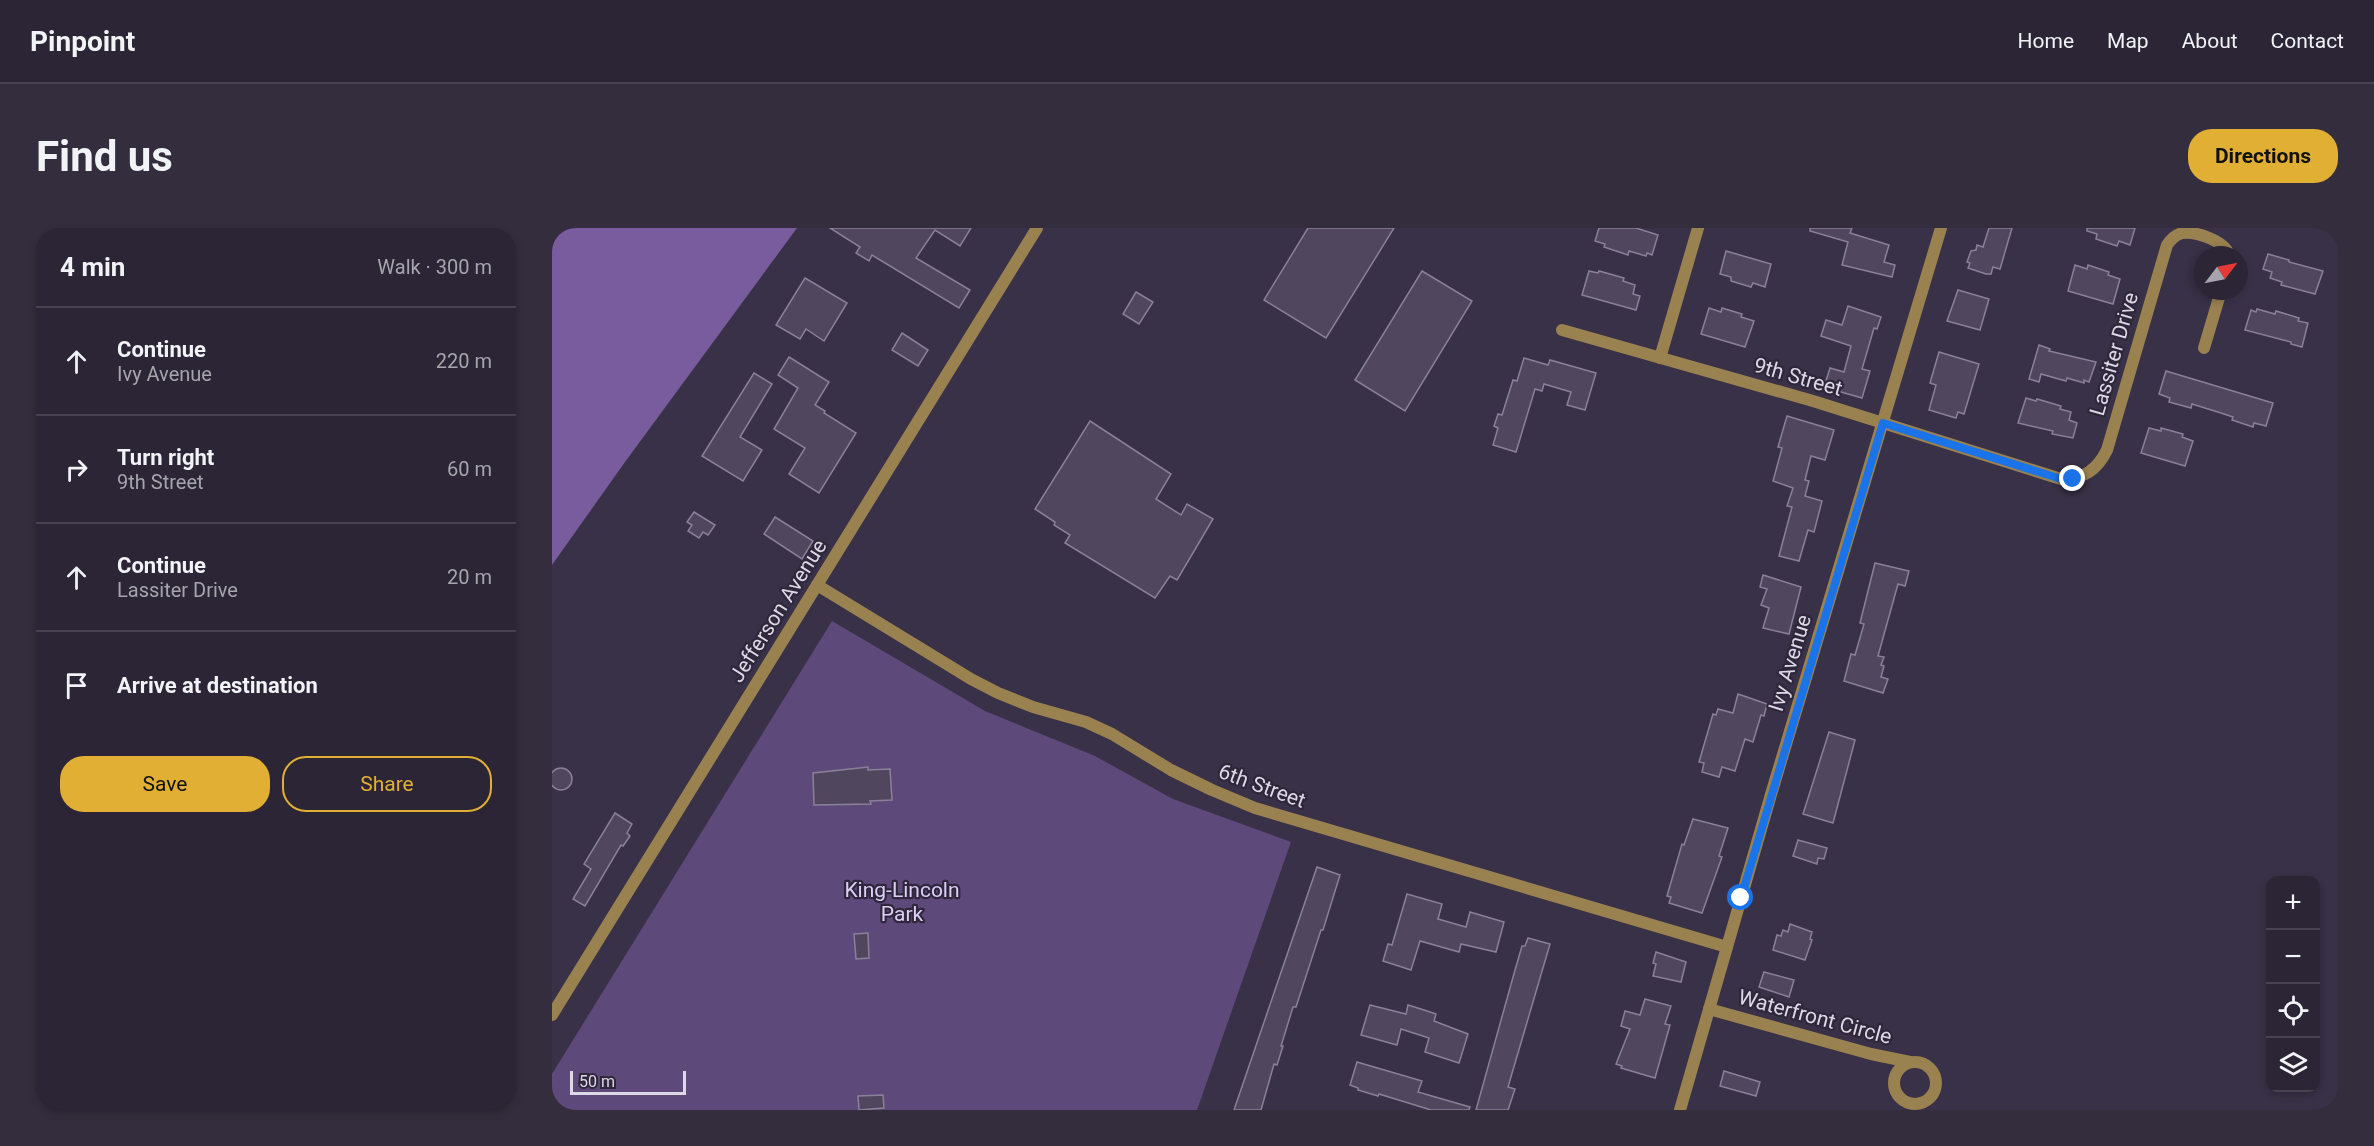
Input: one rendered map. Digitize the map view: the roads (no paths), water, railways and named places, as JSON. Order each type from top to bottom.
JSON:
[{"type":"street","name":"Jefferson Avenue","points":[[552,1015],[1037,228]]},
{"type":"street","points":[[1660,358],[1698,228]]},
{"type":"street","name":"Ivy Avenue","points":[[1680,1110],[1941,228]]},
{"type":"street","name":"Lassiter Drive","points":[[2021,467],[2061,479],[2073,479],[2085,475],[2102,461],[2167,245],[2175,236],[2191,233],[2219,241],[2226,246]]},
{"type":"street","points":[[2204,348],[2218,300]]},
{"type":"street","name":"9th Street","points":[[1562,330],[1883,423],[2021,467]]},
{"type":"street","name":"6th Street","points":[[817,585],[971,679],[998,693],[1103,730],[1182,775],[1255,808],[1727,946]]},
{"type":"street","name":"Waterfront Circle","points":[[1709,1009],[1871,1054],[1910,1062]]},
{"type":"park label","name":"King-Lincoln Park","points":[[902,902]]}]
